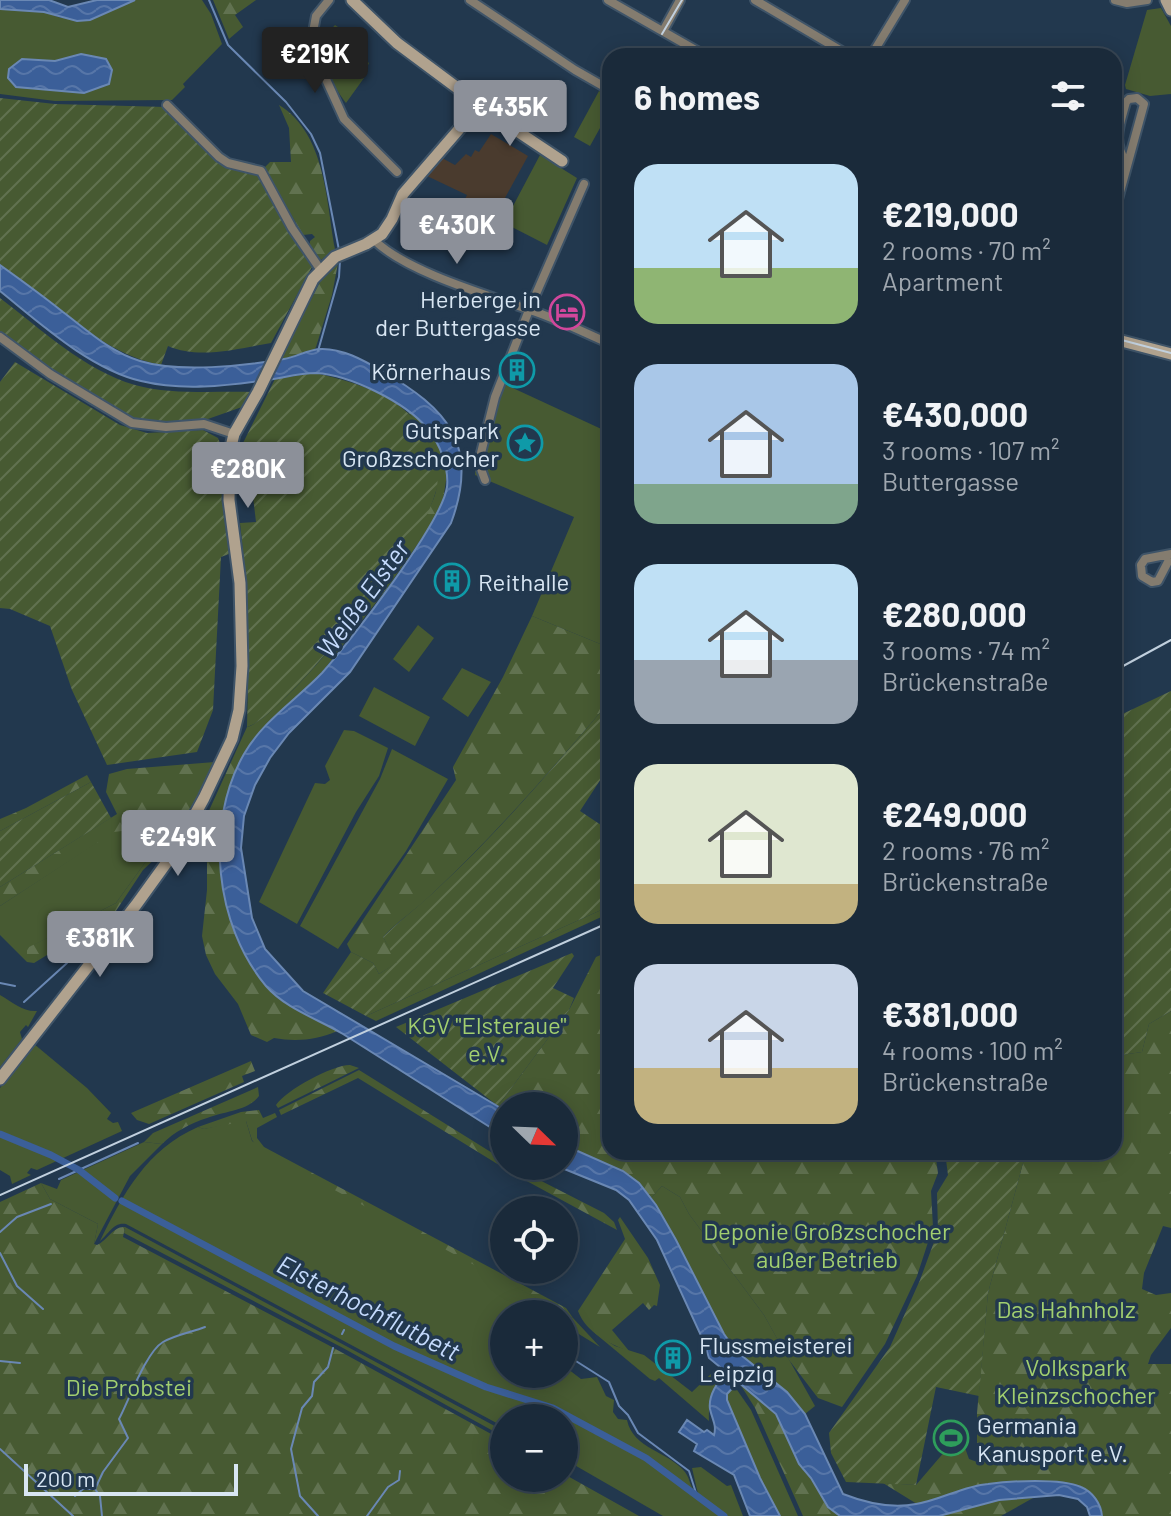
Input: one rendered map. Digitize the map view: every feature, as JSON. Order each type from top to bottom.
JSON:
[{"type":"main road","points":[[352,0],[397,43],[562,161]]},
{"type":"main road","points":[[1166,0],[1171,10]]},
{"type":"main road","points":[[0,1079],[175,851],[232,739],[239,710],[242,666],[240,583],[229,500],[230,451],[234,434],[324,265],[374,240],[387,228],[403,194],[480,105]]},
{"type":"main road","points":[[1122,341],[1171,352]]},
{"type":"street","points":[[329,0],[316,16],[313,32],[319,64],[344,119],[397,172]]},
{"type":"street","points":[[470,0],[602,85]]},
{"type":"street","points":[[608,0],[692,48]]},
{"type":"street","points":[[663,31],[680,0]]},
{"type":"street","points":[[755,0],[836,48]]},
{"type":"street","points":[[876,48],[905,0]]},
{"type":"street","points":[[1115,0],[1127,3],[1147,0]]},
{"type":"street","points":[[1122,118],[1129,99],[1137,98],[1144,104],[1122,183]]},
{"type":"street","points":[[167,105],[219,157],[228,163],[261,171],[292,228],[324,265]]},
{"type":"street","points":[[1122,156],[1127,164]]},
{"type":"street","points":[[485,480],[481,453],[487,423],[529,310],[584,184]]},
{"type":"street","points":[[374,240],[382,248],[422,268],[602,341]]},
{"type":"street","points":[[0,337],[50,374],[132,423],[166,427],[204,424],[234,434]]},
{"type":"shaded area","points":[[491,134],[528,156],[494,218],[482,217],[461,207],[467,195],[427,176],[442,158],[455,165],[466,154],[471,157],[475,150],[479,152]]},
{"type":"green space","points":[[135,0],[202,0],[211,14],[222,44],[183,84],[185,87],[172,100],[55,101],[0,94],[0,9],[44,12],[61,18]],"holes":[[[22,59],[55,61],[109,83],[8,78]]]},
{"type":"green space","points":[[213,0],[256,0],[235,15],[243,27],[229,39]]},
{"type":"green space","points":[[1161,8],[1171,26],[1171,94],[1150,96],[1126,89],[1125,85],[1147,10]]},
{"type":"green space","points":[[335,25],[353,37],[356,54],[369,63],[364,78],[346,103],[321,56],[322,40]]},
{"type":"green space","points":[[599,91],[602,93],[602,124],[590,146],[574,137]]},
{"type":"green space","points":[[0,98],[55,104],[166,107],[221,163],[257,174],[312,267],[271,343],[206,353],[168,346],[161,365],[140,359],[97,338],[0,265]]},
{"type":"green space","points":[[279,105],[295,118],[306,133],[321,170],[335,249],[321,260],[310,246],[310,241],[315,237],[312,234],[303,235],[264,168],[270,162],[291,162],[289,128]]},
{"type":"green space","points":[[540,155],[577,178],[547,245],[504,223]]},
{"type":"green space","points":[[338,263],[316,347],[280,360],[321,280]]},
{"type":"green space","points":[[0,298],[64,348],[116,378],[163,390],[252,392],[242,407],[205,420],[173,424],[137,420],[117,411],[28,354],[0,332]]},
{"type":"green space","points":[[15,362],[120,425],[147,433],[203,430],[218,438],[223,451],[222,500],[229,554],[221,557],[213,710],[197,752],[107,765],[72,690],[50,626],[10,609],[0,608],[0,382]]},
{"type":"green space","points":[[315,373],[373,391],[405,410],[428,441],[436,469],[437,488],[410,546],[371,598],[299,684],[258,722],[247,727],[247,625],[240,523],[256,522],[252,488],[254,448],[243,443],[275,379]]},
{"type":"green space","points":[[498,381],[602,429],[602,645],[532,616],[574,517],[475,475],[478,438]]},
{"type":"green space","points":[[405,408],[428,428],[439,447],[447,474],[443,500],[433,522],[388,587],[323,671],[253,739],[221,841],[224,892],[238,941],[248,961],[269,989],[282,1000],[337,1031],[314,1038],[274,1038],[267,1042],[251,1035],[238,1004],[215,974],[206,955],[202,936],[207,890],[207,815],[247,727],[292,692],[322,659],[383,582],[427,513],[436,491],[433,462],[426,438]]},
{"type":"green space","points":[[532,616],[602,645],[602,710],[480,847],[383,937],[398,962],[379,974],[373,963],[351,952],[347,944],[456,780],[453,767],[503,677]]},
{"type":"green space","points":[[418,625],[434,638],[409,672],[393,659]]},
{"type":"green space","points":[[462,668],[491,682],[468,717],[442,699]]},
{"type":"green space","points":[[374,687],[430,717],[415,746],[359,716]]},
{"type":"green space","points":[[1171,691],[1171,1011],[1149,1024],[1142,1052],[1122,1055],[1122,714]]},
{"type":"green space","points":[[602,710],[602,777],[580,811],[602,826],[602,910],[366,1016],[323,993],[351,952],[373,963],[379,974],[397,962],[383,937],[480,847]]},
{"type":"green space","points":[[344,730],[354,731],[388,748],[379,776],[356,812],[297,924],[259,902],[315,783],[325,784],[330,780],[325,766]]},
{"type":"green space","points":[[392,749],[448,779],[406,851],[338,949],[300,926],[380,779]]},
{"type":"green space","points":[[215,762],[193,805],[163,851],[143,870],[114,914],[34,963],[27,962],[27,948],[116,903],[147,860],[137,829],[114,832],[0,906],[0,887],[117,814],[106,792],[109,774],[127,769]]},
{"type":"green space","points":[[87,775],[91,782],[0,831],[0,819]]},
{"type":"green space","points":[[91,782],[111,818],[0,887],[0,831]]},
{"type":"green space","points":[[137,829],[147,860],[116,903],[28,948],[27,962],[0,935],[0,906],[114,831]]},
{"type":"green space","points":[[602,910],[602,917],[376,1021],[366,1016]]},
{"type":"green space","name":"KGV \"Elsteraue\" e.V.","points":[[572,953],[574,956],[553,988],[574,998],[569,1010],[508,1092],[490,1092],[490,1100],[396,1027]]},
{"type":"green space","name":"Deponie Großzschocher außer Betrieb","points":[[602,954],[602,1160],[936,1160],[938,1173],[931,1191],[933,1227],[917,1276],[885,1344],[842,1407],[818,1398],[789,1360],[764,1315],[689,1214],[680,1197],[662,1186],[651,1198],[623,1172],[578,1151],[578,1092],[508,1092],[569,1010],[596,957]]},
{"type":"green space","points":[[0,995],[22,1008],[37,1011],[28,1027],[26,1025],[20,1032],[22,1039],[0,1067]]},
{"type":"green space","name":"Das Hahnholz","points":[[1171,1011],[1171,1228],[1163,1226],[1144,1273],[1142,1289],[1156,1295],[1171,1293],[1171,1328],[1148,1364],[1171,1364],[1171,1516],[1102,1516],[1101,1509],[1081,1487],[1056,1483],[978,1486],[917,1504],[883,1483],[916,1485],[946,1450],[965,1448],[969,1459],[977,1462],[977,1413],[988,1293],[1024,1160],[1122,1160],[1122,1055],[1142,1052],[1149,1024]]},
{"type":"green space","points":[[34,1044],[87,1088],[111,1113],[107,1119],[118,1122],[122,1131],[37,1170],[31,1168],[27,1173],[31,1175],[12,1184],[10,1176],[0,1170],[0,1088]]},
{"type":"green space","points":[[251,1061],[255,1071],[242,1076],[244,1082],[149,1124],[137,1120],[131,1113]]},
{"type":"green space","points":[[350,1065],[359,1068],[278,1108],[276,1105],[289,1092],[310,1079]]},
{"type":"green space","points":[[359,1070],[490,1152],[490,1159],[358,1078],[281,1115],[279,1110]]},
{"type":"green space","points":[[258,1087],[259,1096],[249,1105],[195,1122],[162,1144],[144,1142],[153,1133]]},
{"type":"green space","points":[[259,1110],[263,1118],[275,1113],[277,1117],[257,1128],[257,1138],[264,1147],[490,1267],[490,1273],[260,1150],[252,1140],[246,1121],[204,1129],[198,1127],[241,1112]]},
{"type":"green space","name":"Elsterhochflutbett","points":[[246,1121],[252,1141],[490,1272],[490,1284],[511,1284],[540,1300],[490,1300],[490,1388],[578,1388],[578,1377],[597,1377],[606,1396],[614,1400],[613,1412],[618,1419],[627,1420],[636,1437],[678,1465],[698,1494],[692,1468],[701,1467],[727,1486],[731,1485],[743,1516],[663,1516],[578,1467],[578,1404],[490,1404],[490,1419],[126,1224],[114,1227],[100,1241],[128,1190],[151,1160],[180,1136],[198,1127],[204,1129]]},
{"type":"green space","points":[[144,1142],[162,1144],[130,1176],[94,1244],[98,1224],[50,1199],[41,1183],[57,1189],[61,1180]]},
{"type":"green space","points":[[946,1160],[1024,1160],[988,1293],[979,1396],[936,1387],[916,1485],[846,1482],[831,1453],[829,1433],[890,1347],[938,1231],[937,1193],[948,1175]]},
{"type":"green space","points":[[525,1180],[539,1180],[571,1196],[554,1196]]},
{"type":"green space","name":"Die Probstei","points":[[41,1183],[50,1199],[98,1224],[94,1244],[101,1243],[117,1229],[125,1227],[123,1237],[490,1433],[490,1492],[578,1492],[578,1482],[639,1516],[0,1516],[0,1202]]},
{"type":"green space","points":[[662,1186],[680,1197],[689,1214],[764,1315],[815,1406],[805,1414],[787,1392],[736,1351],[724,1334],[651,1198]]},
{"type":"green space","points":[[578,1200],[604,1213],[614,1222],[617,1230],[578,1209]]},
{"type":"green space","points":[[620,1217],[648,1258],[660,1285],[657,1306],[649,1310],[643,1303],[612,1330],[629,1351],[599,1336],[578,1311],[625,1239],[618,1220]]},
{"type":"green space","points":[[125,1227],[490,1423],[490,1429],[343,1348],[124,1233]]},
{"type":"green space","points":[[510,1284],[521,1284],[551,1300],[539,1300]]},
{"type":"green space","name":"Elsterhochflutbett","points":[[578,1323],[600,1347],[578,1334]]},
{"type":"green space","points":[[591,1330],[615,1346],[644,1355],[692,1392],[714,1371],[722,1377],[711,1398],[709,1421],[659,1378],[655,1381],[650,1379]]},
{"type":"green space","points":[[740,1384],[776,1414],[799,1464],[828,1507],[840,1516],[803,1516],[755,1408]]},
{"type":"green space","points":[[735,1387],[751,1410],[798,1516],[780,1516],[760,1478],[727,1400],[727,1394]]},
{"type":"green space","points":[[1033,1498],[1001,1516],[939,1516],[999,1500]]},
{"type":"water","points":[[0,0],[49,0],[68,7],[97,0],[135,0],[90,20],[77,21],[44,12],[0,9]]},
{"type":"water","points":[[81,54],[106,59],[112,70],[109,84],[84,93],[16,87],[8,78],[9,69],[22,59],[55,61]]},
{"type":"water","points":[[0,265],[99,340],[129,357],[156,365],[212,367],[250,364],[315,350],[336,350],[360,359],[405,385],[440,415],[452,432],[462,472],[451,523],[350,672],[289,733],[270,758],[255,785],[244,816],[241,848],[252,918],[265,949],[303,991],[490,1102],[490,1127],[274,994],[249,961],[235,934],[221,873],[223,811],[231,782],[251,742],[322,673],[353,636],[413,553],[441,504],[447,480],[443,456],[436,441],[417,418],[391,400],[360,384],[330,375],[310,373],[188,387],[156,384],[122,375],[67,344],[0,291]]},
{"type":"water","points":[[578,1151],[623,1171],[639,1183],[656,1205],[736,1351],[787,1392],[805,1414],[843,1494],[897,1506],[925,1502],[979,1485],[1022,1481],[1061,1482],[1081,1487],[1093,1495],[1102,1516],[1090,1516],[1087,1507],[1078,1499],[1059,1495],[999,1500],[939,1516],[840,1516],[828,1507],[799,1464],[776,1414],[738,1382],[727,1394],[727,1400],[780,1516],[750,1516],[734,1475],[694,1451],[697,1444],[679,1432],[687,1420],[714,1435],[711,1399],[726,1372],[709,1358],[657,1240],[629,1200],[616,1190],[578,1175]]},
{"type":"waterway","points":[[209,0],[228,45],[286,102],[311,134],[320,153],[339,250]]},
{"type":"waterway","points":[[318,351],[339,277],[340,260]]},
{"type":"waterway","points":[[24,1002],[67,963]]},
{"type":"waterway","points":[[0,983],[15,986]]},
{"type":"waterway","name":"Elsterhochflutbett","points":[[0,1134],[79,1170],[115,1198]]},
{"type":"waterway","points":[[59,1179],[138,1143]]},
{"type":"waterway","name":"Elsterhochflutbett","points":[[122,1201],[394,1346],[486,1387],[553,1408],[646,1458],[724,1516]]},
{"type":"waterway","points":[[0,1232],[17,1217],[51,1204]]},
{"type":"waterway","points":[[0,1253],[17,1286],[43,1309]]},
{"type":"waterway","points":[[95,1489],[103,1472],[128,1438],[119,1419],[150,1356],[163,1342],[205,1327]]},
{"type":"waterway","points":[[342,1334],[344,1330]]},
{"type":"waterway","points":[[318,1516],[300,1496],[291,1449],[302,1408],[312,1396],[314,1382],[328,1367],[333,1348]]},
{"type":"waterway","points":[[0,1361],[20,1363]]},
{"type":"waterway","points":[[578,1362],[609,1382],[619,1406],[638,1433],[689,1471],[696,1493]]},
{"type":"waterway","points":[[0,1449],[73,1516]]},
{"type":"waterway","points":[[367,1516],[388,1487],[399,1480],[400,1471]]},
{"type":"waterway","points":[[75,1496],[83,1489],[95,1489],[100,1496],[102,1516]]},
{"type":"tram line","points":[[662,34],[682,0]]},
{"type":"tram line","points":[[1122,340],[1171,353]]},
{"type":"railway","points":[[1122,667],[1171,640]]},
{"type":"railway","points":[[0,1195],[602,926]]},
{"type":"place","name":"Herberge in der Buttergasse","points":[[567,312]]},
{"type":"place","name":"Körnerhaus","points":[[517,370]]},
{"type":"place","name":"Gutspark Großzschocher","points":[[525,443]]},
{"type":"place","name":"Reithalle","points":[[452,581]]},
{"type":"place","name":"Flussmeisterei Leipzig","points":[[673,1358]]},
{"type":"place","name":"Germania Kanusport e.V.","points":[[951,1438]]},
{"type":"water label","name":"Weiße Elster","points":[[362,598]]},
{"type":"park label","name":"Volkspark Kleinzschocher","points":[[1076,1380]]}]
